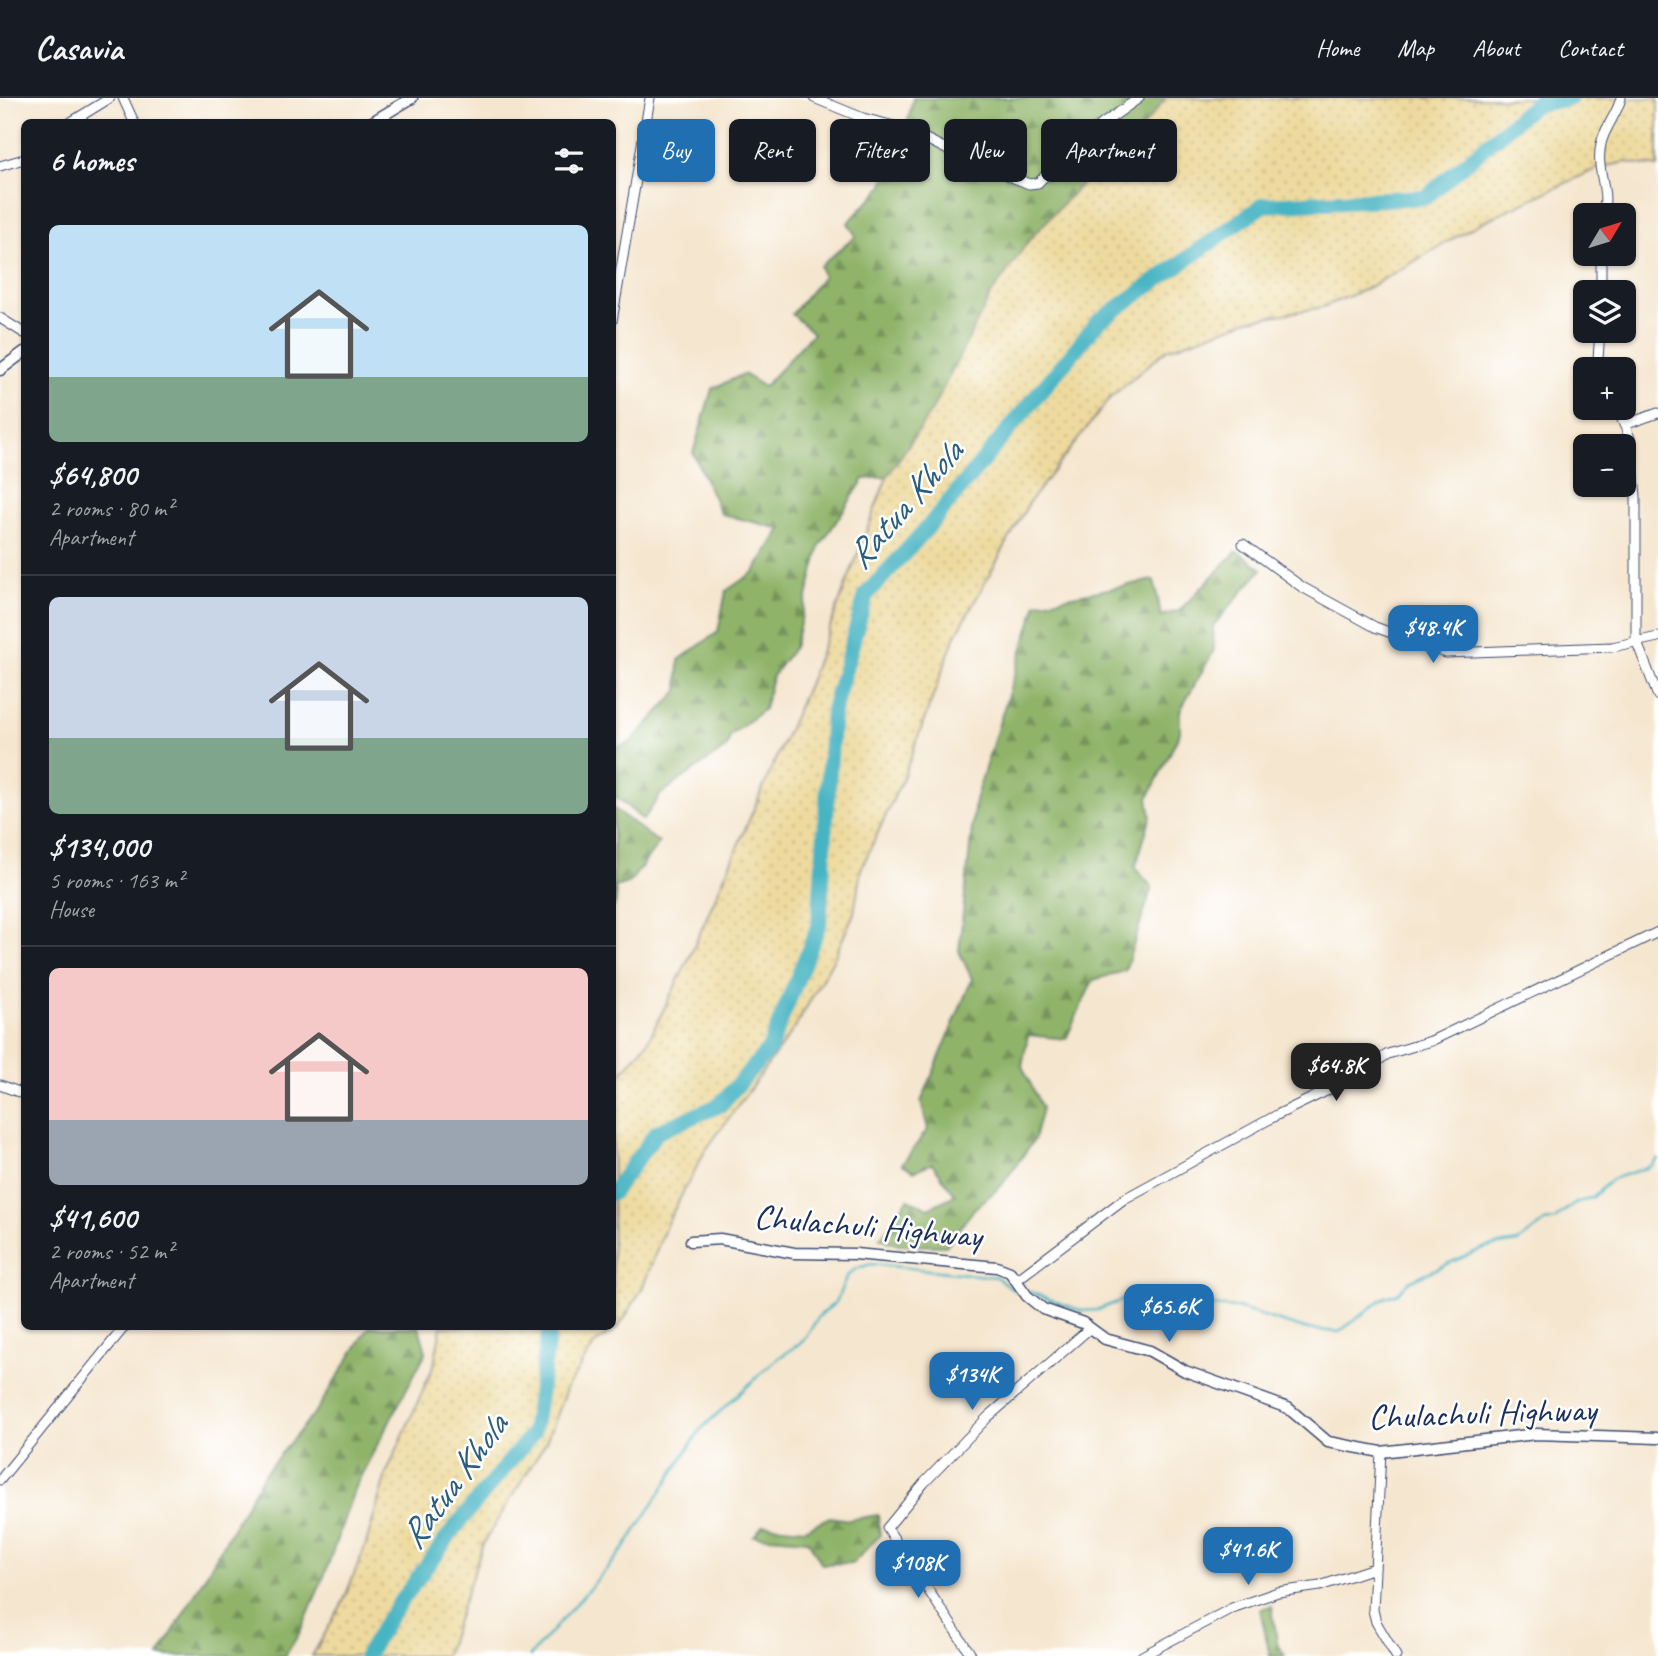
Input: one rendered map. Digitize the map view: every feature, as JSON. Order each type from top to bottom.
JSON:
[{"type":"street","points":[[76,119],[110,98]]},
{"type":"street","points":[[123,98],[133,119]]},
{"type":"street","points":[[378,119],[412,98]]},
{"type":"street","points":[[616,298],[650,98]]},
{"type":"street","points":[[814,98],[863,118],[906,129],[980,165],[1029,184],[1038,183],[1077,142],[1139,98]]},
{"type":"street","points":[[1606,203],[1607,198],[1600,173],[1601,143],[1621,98]]},
{"type":"street","points":[[0,166],[21,160]]},
{"type":"street","points":[[0,318],[21,331]]},
{"type":"street","points":[[0,370],[21,354]]},
{"type":"street","points":[[1624,425],[1658,413]]},
{"type":"street","points":[[1622,420],[1630,438],[1636,496],[1636,640],[1658,696]]},
{"type":"street","points":[[1243,544],[1302,587],[1363,620],[1420,645],[1446,653],[1612,647],[1658,637]]},
{"type":"street","points":[[1018,1279],[1124,1199],[1277,1115],[1349,1080],[1388,1054],[1431,1041],[1658,932]]},
{"type":"street","points":[[0,1085],[21,1093]]},
{"type":"street","name":"Chulachuli Highway","points":[[691,1241],[720,1239],[794,1253],[855,1254],[997,1267],[1018,1279],[1032,1303],[1105,1339],[1150,1351],[1185,1371],[1288,1408],[1328,1442],[1381,1452],[1536,1434],[1658,1438]]},
{"type":"street","points":[[972,1656],[887,1528],[924,1483],[979,1426],[1089,1329]]},
{"type":"street","points":[[0,1480],[122,1330]]},
{"type":"street","points":[[1381,1452],[1373,1610],[1376,1622],[1396,1656]]},
{"type":"street","points":[[1142,1656],[1232,1608],[1278,1592],[1320,1586],[1374,1567]]},
{"type":"green space","points":[[913,98],[1166,98],[1150,119],[1041,119],[1041,182],[1083,182],[1030,239],[991,295],[931,412],[887,477],[864,479],[820,546],[794,647],[772,677],[764,709],[730,736],[727,747],[661,794],[643,820],[616,797],[616,748],[630,743],[678,691],[679,660],[718,632],[726,591],[754,572],[781,529],[721,514],[693,453],[712,389],[744,374],[764,387],[813,333],[792,314],[823,277],[820,266],[856,236],[848,223],[884,182],[930,182],[930,119],[908,119]]},
{"type":"green space","points":[[1237,551],[1262,569],[1213,626],[1214,650],[1180,711],[1180,733],[1148,798],[1151,816],[1135,868],[1152,887],[1125,971],[1093,980],[1066,1039],[1028,1035],[1022,1066],[1042,1108],[1034,1140],[1001,1186],[975,1208],[946,1246],[899,1245],[880,1238],[908,1199],[929,1208],[955,1195],[932,1163],[914,1171],[902,1164],[928,1129],[921,1102],[972,979],[959,951],[975,800],[1037,603],[1154,580],[1161,616],[1179,611]]},
{"type":"green space","points":[[616,810],[659,843],[630,882],[616,887]]},
{"type":"green space","points":[[367,1330],[420,1330],[426,1352],[355,1487],[325,1574],[300,1632],[285,1656],[159,1656],[264,1474],[317,1410]]},
{"type":"green space","points":[[878,1515],[880,1535],[853,1563],[822,1564],[808,1540],[754,1536],[763,1525],[805,1529],[830,1517],[849,1520]]},
{"type":"green space","points":[[1272,1606],[1277,1642],[1285,1656],[1270,1656],[1260,1609]]},
{"type":"sand","points":[[1166,98],[1658,98],[1658,167],[1626,162],[1598,168],[1484,221],[1364,290],[1323,307],[1249,320],[1166,350],[1111,397],[1030,501],[954,639],[903,778],[861,869],[854,913],[835,956],[796,1026],[705,1151],[667,1223],[642,1289],[616,1329],[616,1079],[647,1043],[689,958],[807,687],[887,477],[931,412],[991,295],[1030,239],[1083,182],[1177,182],[1177,119],[1150,119]]},
{"type":"sand","points":[[440,1330],[615,1330],[595,1344],[567,1387],[546,1442],[483,1544],[445,1656],[312,1656],[343,1602],[366,1544],[386,1474],[434,1365]]},
{"type":"waterway","name":"Ratua Khola","points":[[616,1188],[657,1132],[720,1105],[769,1049],[819,925],[833,710],[866,595],[928,527],[1098,322],[1263,205],[1426,197],[1542,98]]},
{"type":"waterway","points":[[1535,105],[1570,98]]},
{"type":"waterway","points":[[1030,1292],[1082,1311],[1097,1310],[1133,1296],[1166,1290],[1193,1305],[1237,1308],[1305,1329],[1339,1332],[1384,1298],[1398,1293],[1409,1281],[1486,1247],[1518,1242],[1545,1222],[1555,1220],[1572,1205],[1593,1197],[1612,1179],[1649,1167],[1658,1159]]},
{"type":"waterway","points":[[530,1656],[624,1549],[701,1429],[777,1359],[803,1341],[819,1316],[836,1302],[847,1276],[855,1269],[871,1264],[996,1277],[1020,1294]]},
{"type":"waterway","name":"Ratua Khola","points":[[366,1656],[390,1616],[457,1525],[533,1433],[549,1330]]}]
